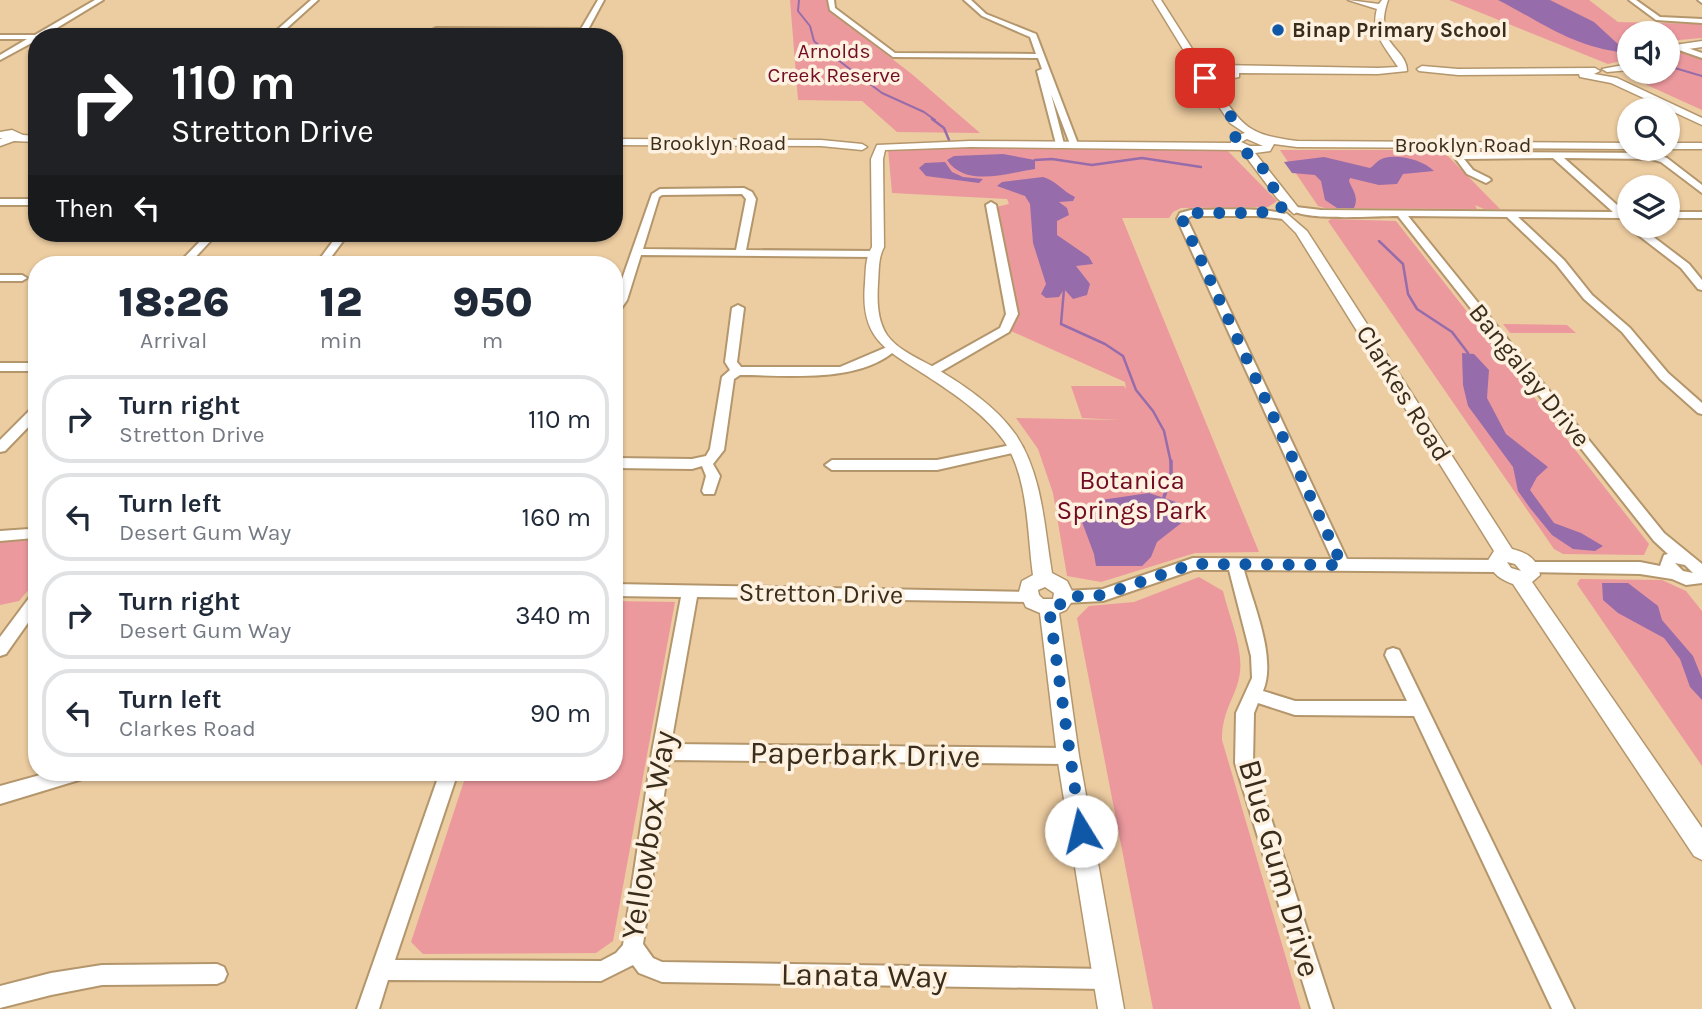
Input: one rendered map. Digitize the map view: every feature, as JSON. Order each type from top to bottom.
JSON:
[{"type":"street","points":[[51,28],[100,0]]},
{"type":"street","points":[[282,28],[315,0]]},
{"type":"street","points":[[585,28],[601,0]]},
{"type":"street","points":[[831,0],[832,9],[893,55],[1040,56]]},
{"type":"street","points":[[967,0],[984,15],[1033,36],[1074,144]]},
{"type":"street","points":[[1157,0],[1200,72],[1234,121],[1263,144],[1262,167]]},
{"type":"street","points":[[1352,0],[1382,4]]},
{"type":"street","points":[[1632,0],[1658,19],[1702,21]]},
{"type":"street","points":[[1382,4],[1377,16],[1384,40],[1404,69]]},
{"type":"street","points":[[1382,4],[1397,47],[1422,72]]},
{"type":"street","points":[[0,37],[28,37]]},
{"type":"street","points":[[0,58],[28,41]]},
{"type":"street","points":[[1680,47],[1702,44]]},
{"type":"street","points":[[1680,47],[1702,56]]},
{"type":"street","points":[[1040,56],[1041,81],[1060,144]]},
{"type":"street","points":[[1192,57],[1217,72],[1404,69],[1422,72]]},
{"type":"street","points":[[1200,72],[1617,72]]},
{"type":"street","points":[[1211,87],[1217,72]]},
{"type":"street","points":[[1548,72],[1608,73],[1702,122]]},
{"type":"street","points":[[1647,84],[1702,115]]},
{"type":"street","points":[[1048,103],[1059,103]]},
{"type":"street","points":[[1234,121],[1240,143]]},
{"type":"street","points":[[0,135],[15,133],[18,135],[15,138]]},
{"type":"street","points":[[0,143],[15,138],[28,139]]},
{"type":"street","name":"Brooklyn Road","points":[[623,142],[1617,146]]},
{"type":"street","points":[[872,143],[866,157],[870,247],[874,254],[874,323],[891,349],[932,372],[976,404],[1000,425],[1016,448],[1026,473],[1043,579]]},
{"type":"street","name":"Clarkes Road","points":[[1240,143],[1262,167],[1502,560]]},
{"type":"street","points":[[1680,146],[1702,146]]},
{"type":"street","points":[[1486,180],[1470,172],[1459,158],[1465,155],[1657,157],[1702,190]]},
{"type":"street","points":[[1556,156],[1617,208]]},
{"type":"street","points":[[623,294],[654,196],[671,191],[744,191],[749,194],[751,199],[740,253]]},
{"type":"street","points":[[0,202],[28,202]]},
{"type":"street","points":[[932,372],[1004,330],[1012,314],[991,205]]},
{"type":"street","points":[[1342,565],[1182,219],[1183,215],[1321,213],[1617,217]]},
{"type":"street","name":"Bangalay Drive","points":[[1401,214],[1702,594]]},
{"type":"street","points":[[1509,214],[1560,262],[1588,297],[1626,330],[1659,370],[1702,410]]},
{"type":"street","points":[[1680,215],[1702,215]]},
{"type":"street","points":[[1649,238],[1685,266],[1702,287]]},
{"type":"street","points":[[191,256],[204,242]]},
{"type":"street","points":[[327,256],[338,242]]},
{"type":"street","points":[[637,252],[874,254]]},
{"type":"street","points":[[0,278],[22,278]]},
{"type":"street","points":[[737,371],[731,362],[738,308]]},
{"type":"street","points":[[623,463],[706,462],[717,450],[728,377],[737,371],[839,371],[854,367],[891,349]]},
{"type":"street","points":[[0,367],[28,367]]},
{"type":"street","points":[[0,449],[28,419]]},
{"type":"street","points":[[831,465],[937,465],[1016,448]]},
{"type":"street","points":[[706,462],[713,476],[709,491]]},
{"type":"street","points":[[0,536],[28,534]]},
{"type":"street","points":[[1111,1009],[1068,756],[1057,603],[1060,586],[1043,579],[1029,586],[1028,596],[1037,605],[1057,603],[1103,595],[1193,564],[1342,565],[1502,560],[1504,573],[1681,565],[1699,568],[1702,577]]},
{"type":"street","name":"Blue Gum Drive","points":[[1234,564],[1259,656],[1260,678],[1245,713],[1244,763],[1322,1009]]},
{"type":"street","points":[[1526,574],[1702,848]]},
{"type":"street","name":"Stretton Drive","points":[[623,590],[1028,596]]},
{"type":"street","name":"Yellowbox Way","points":[[382,971],[601,971],[622,963],[634,948],[661,752],[690,591]]},
{"type":"street","points":[[0,649],[28,610]]},
{"type":"street","points":[[1393,655],[1563,1009]]},
{"type":"street","points":[[1254,695],[1295,708],[1419,709]]},
{"type":"street","name":"Paperbark Drive","points":[[661,752],[1068,756]]},
{"type":"street","points":[[0,795],[48,781]]},
{"type":"street","points":[[368,1009],[446,781]]},
{"type":"street","name":"Lanata Way","points":[[634,948],[646,966],[662,972],[1105,979]]},
{"type":"street","points":[[0,997],[102,975],[217,974]]},
{"type":"green space","name":"Arnolds Creek Reserve","points":[[790,0],[828,0],[829,10],[913,75],[980,133],[897,132],[862,101],[798,100]]},
{"type":"green space","points":[[1449,0],[1589,0],[1617,21],[1617,62],[1608,64]]},
{"type":"green space","points":[[1680,23],[1702,24],[1702,38],[1680,40]]},
{"type":"green space","points":[[1680,53],[1702,59],[1702,110],[1646,84],[1680,84]]},
{"type":"green space","name":"Botanica Springs Park","points":[[898,145],[1222,145],[1277,201],[1268,207],[1181,208],[1169,218],[1122,218],[1259,552],[1195,553],[1101,582],[1067,576],[1053,493],[1038,449],[1016,418],[1120,420],[1082,418],[1071,386],[1124,386],[1126,389],[1125,382],[1004,328],[1016,314],[996,207],[1009,204],[1007,199],[892,193],[888,149]]},
{"type":"green space","points":[[1280,150],[1442,150],[1500,209],[1484,209],[1475,205],[1477,209],[1324,208],[1318,206]]},
{"type":"green space","points":[[1328,221],[1396,221],[1649,544],[1644,555],[1563,554],[1554,549]]},
{"type":"green space","points":[[1503,324],[1567,325],[1576,333],[1510,333]]},
{"type":"green space","points":[[28,538],[28,590],[19,601],[0,605],[0,540]]},
{"type":"green space","points":[[1199,577],[1223,591],[1238,642],[1240,672],[1224,719],[1222,740],[1301,1009],[1153,1009],[1077,618],[1089,606],[1134,602]]},
{"type":"green space","points":[[1580,579],[1662,580],[1686,591],[1702,611],[1702,766],[1577,584]]},
{"type":"green space","points":[[623,601],[675,602],[613,941],[596,953],[423,954],[411,942],[464,781],[623,781]]},
{"type":"shaded area","points":[[1498,0],[1550,0],[1594,22],[1617,43],[1617,52],[1584,44]]},
{"type":"shaded area","points":[[1003,154],[1035,160],[1035,169],[976,176],[955,169],[947,160],[954,156]]},
{"type":"shaded area","points":[[1324,157],[1370,168],[1384,158],[1404,157],[1424,164],[1434,171],[1403,174],[1397,184],[1379,185],[1350,178],[1356,197],[1354,208],[1337,208],[1325,200],[1321,181],[1315,175],[1292,173],[1284,162]]},
{"type":"shaded area","points":[[945,162],[952,172],[963,177],[983,179],[979,183],[926,176],[919,168],[925,163]]},
{"type":"shaded area","points":[[1043,177],[1075,197],[1073,201],[1059,202],[1067,208],[1069,215],[1057,221],[1057,235],[1089,257],[1093,264],[1076,266],[1090,284],[1087,295],[1073,299],[1064,289],[1059,297],[1046,298],[1041,294],[1046,284],[1033,243],[1030,204],[1025,196],[997,186],[1002,182]]},
{"type":"shaded area","points":[[1462,353],[1474,354],[1489,370],[1487,398],[1506,434],[1548,467],[1537,477],[1530,490],[1554,523],[1581,533],[1603,546],[1595,551],[1573,549],[1552,535],[1530,508],[1518,491],[1513,467],[1468,406],[1463,385]]},
{"type":"shaded area","points":[[1149,493],[1182,504],[1189,517],[1157,542],[1151,557],[1142,566],[1096,566],[1082,522],[1101,500]]},
{"type":"shaded area","points":[[1602,583],[1628,583],[1658,606],[1662,620],[1693,656],[1702,678],[1702,700],[1690,687],[1680,659],[1664,638],[1618,613],[1603,600]]},
{"type":"waterway","points":[[799,0],[798,11],[810,26],[814,41],[882,93],[924,112],[935,120]]},
{"type":"waterway","points":[[1680,70],[1702,76]]},
{"type":"waterway","points":[[932,119],[944,128],[949,140]]},
{"type":"waterway","points":[[1035,160],[1052,159],[1092,165],[1142,158],[1201,167]]},
{"type":"waterway","points":[[1379,241],[1403,264],[1408,294],[1417,309],[1452,332],[1468,353]]},
{"type":"waterway","points":[[1064,289],[1061,324],[1105,344],[1123,356],[1136,390],[1153,411],[1164,431],[1171,463]]},
{"type":"waterway","points":[[1164,497],[1171,476],[1171,463]]},
{"type":"place","name":"Binap Primary School","points":[[1278,30]]},
{"type":"route","points":[[1081,831],[1068,756],[1049,608],[1059,606],[1065,597],[1103,595],[1193,564],[1342,565],[1182,219],[1183,215],[1191,213],[1257,213],[1282,209],[1262,167],[1245,148],[1236,143],[1234,121],[1205,78]]}]
